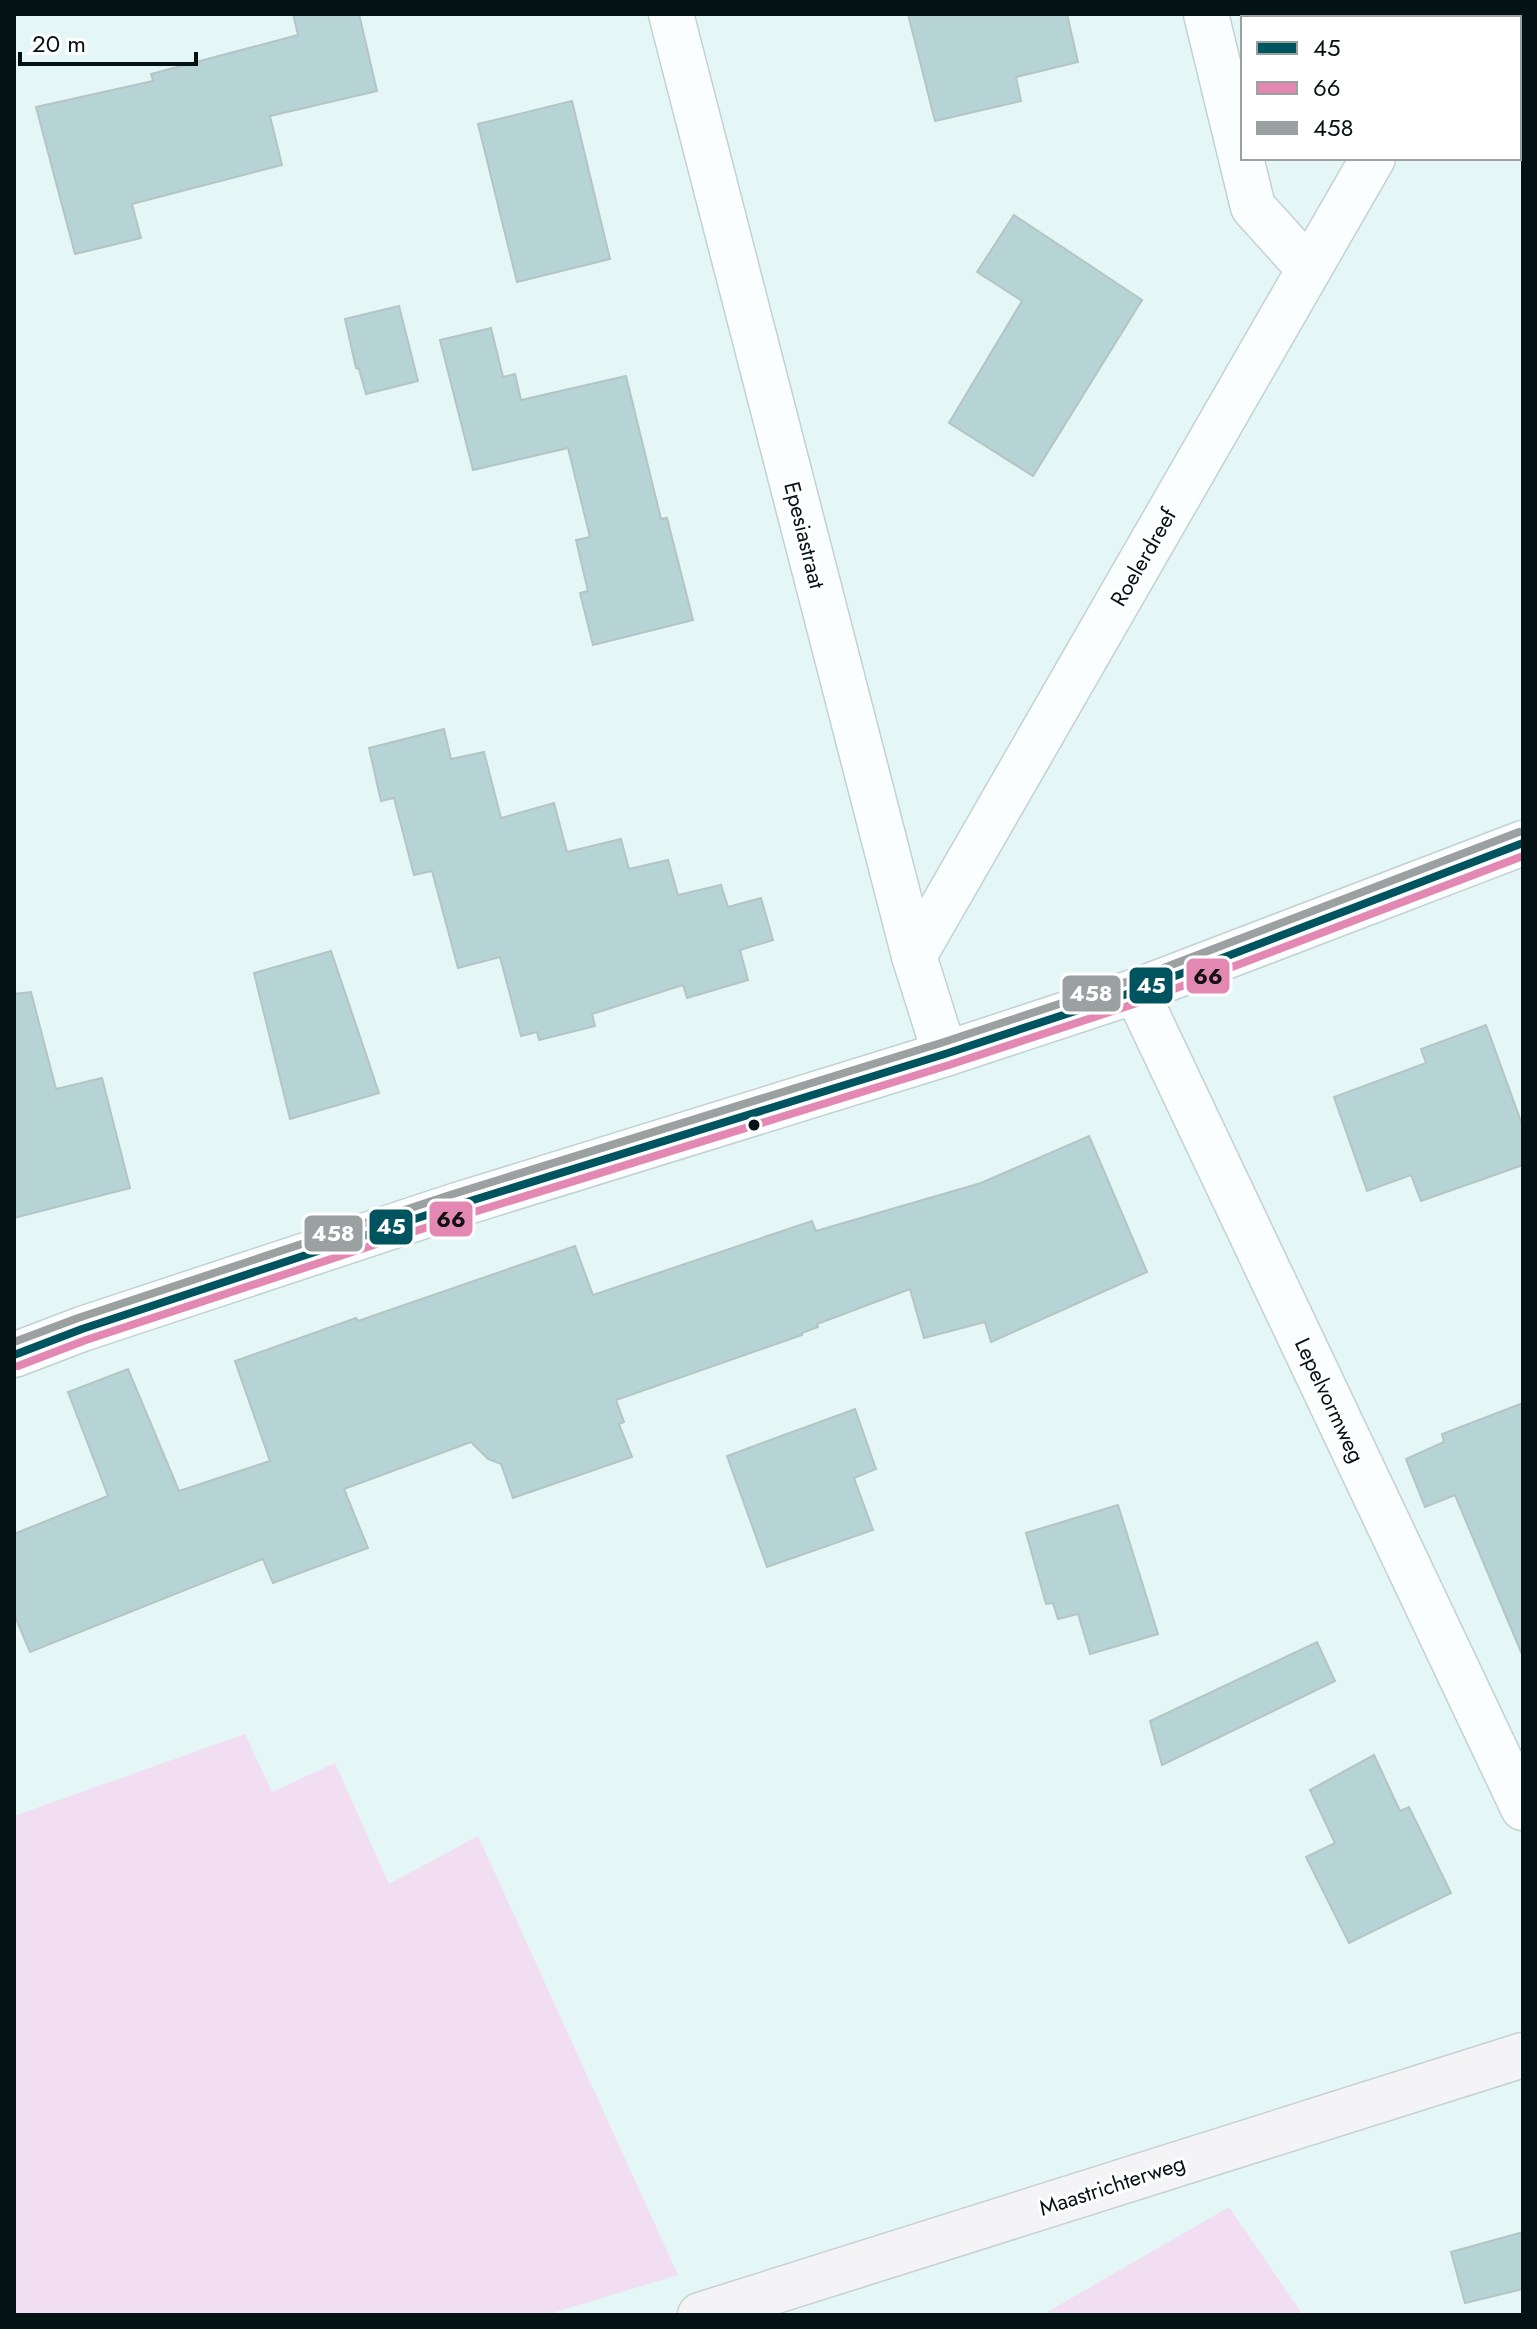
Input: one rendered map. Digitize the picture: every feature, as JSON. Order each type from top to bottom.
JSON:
[{"type":"main road","name":"Maastrichterweg","points":[[700,2315],[1523,2055]]},
{"type":"street","name":"Epesiastraat","points":[[671,14],[914,956],[945,1054]]},
{"type":"street","points":[[1206,14],[1241,158]]},
{"type":"street","points":[[1242,160],[1253,207],[1309,269]]},
{"type":"street","name":"Roelerdreef","points":[[914,956],[1372,160]]},
{"type":"street","points":[[14,1355],[82,1329],[439,1211],[945,1054],[1136,991],[1523,843]]},
{"type":"street","name":"Lepelvormweg","points":[[1136,991],[1523,1808]]},
{"type":"shaded area","points":[[245,1734],[272,1792],[335,1763],[389,1884],[478,1836],[678,2275],[546,2315],[14,2315],[14,1816]]},
{"type":"shaded area","points":[[1229,2207],[1303,2315],[1042,2315]]},
{"type":"building","points":[[293,14],[359,14],[377,91],[270,116],[282,165],[132,204],[141,238],[75,254],[36,107],[153,81],[151,74],[298,35]]},
{"type":"building","points":[[908,14],[1067,14],[1078,62],[1016,77],[1021,101],[935,121]]},
{"type":"building","points":[[572,101],[610,259],[517,282],[478,124]]},
{"type":"building","points":[[1014,215],[1142,300],[1033,476],[949,423],[1022,301],[977,272]]},
{"type":"building","points":[[399,306],[418,381],[366,394],[359,369],[356,368],[345,319]]},
{"type":"building","points":[[491,328],[503,377],[515,374],[521,400],[626,376],[661,519],[667,518],[693,620],[593,645],[580,593],[588,591],[576,540],[590,537],[568,448],[473,470],[440,340]]},
{"type":"building","points":[[444,729],[451,759],[484,752],[501,818],[554,803],[567,852],[621,839],[629,869],[668,860],[678,895],[721,885],[728,907],[761,898],[773,940],[740,950],[748,980],[687,998],[683,985],[592,1014],[595,1026],[539,1040],[537,1032],[521,1036],[500,957],[458,968],[432,871],[414,875],[394,798],[381,801],[369,748]]},
{"type":"building","points":[[331,951],[379,1093],[290,1119],[254,973]]},
{"type":"building","points":[[31,992],[56,1089],[102,1078],[130,1188],[14,1218],[14,994]]},
{"type":"building","points":[[1486,1025],[1523,1127],[1523,1165],[1421,1201],[1411,1175],[1367,1191],[1334,1097],[1426,1063],[1421,1049]]},
{"type":"building","points":[[1089,1136],[1147,1272],[991,1342],[985,1322],[924,1338],[910,1289],[817,1324],[818,1327],[802,1335],[616,1400],[624,1422],[619,1424],[632,1457],[513,1498],[501,1464],[488,1459],[471,1442],[344,1489],[368,1548],[273,1583],[263,1559],[30,1652],[14,1614],[14,1534],[108,1496],[68,1392],[128,1369],[179,1491],[270,1461],[235,1361],[575,1246],[593,1295],[812,1221],[816,1231],[981,1183]]},
{"type":"building","points":[[1523,1403],[1521,1652],[1455,1495],[1425,1507],[1406,1459],[1444,1442],[1442,1434]]},
{"type":"building","points":[[855,1409],[876,1469],[854,1478],[873,1530],[767,1567],[727,1456]]},
{"type":"building","points":[[1118,1505],[1158,1634],[1090,1654],[1078,1614],[1058,1619],[1053,1603],[1046,1604],[1026,1533]]},
{"type":"building","points":[[1317,1642],[1335,1681],[1162,1765],[1150,1721]]},
{"type":"building","points":[[1374,1755],[1400,1811],[1409,1807],[1451,1893],[1349,1943],[1306,1857],[1335,1843],[1310,1790]]},
{"type":"building","points":[[1523,2232],[1523,2289],[1465,2303],[1451,2252]]},
{"type":"transit line","name":"458","points":[[14,1342],[450,1195],[941,1043],[1132,980],[1519,832]]},
{"type":"transit line","name":"45","points":[[14,1355],[82,1329],[454,1206],[945,1054],[1136,991],[1523,843]]},
{"type":"transit line","name":"66","points":[[18,1366],[86,1340],[458,1217],[949,1065],[1140,1002],[1523,856]]}]
